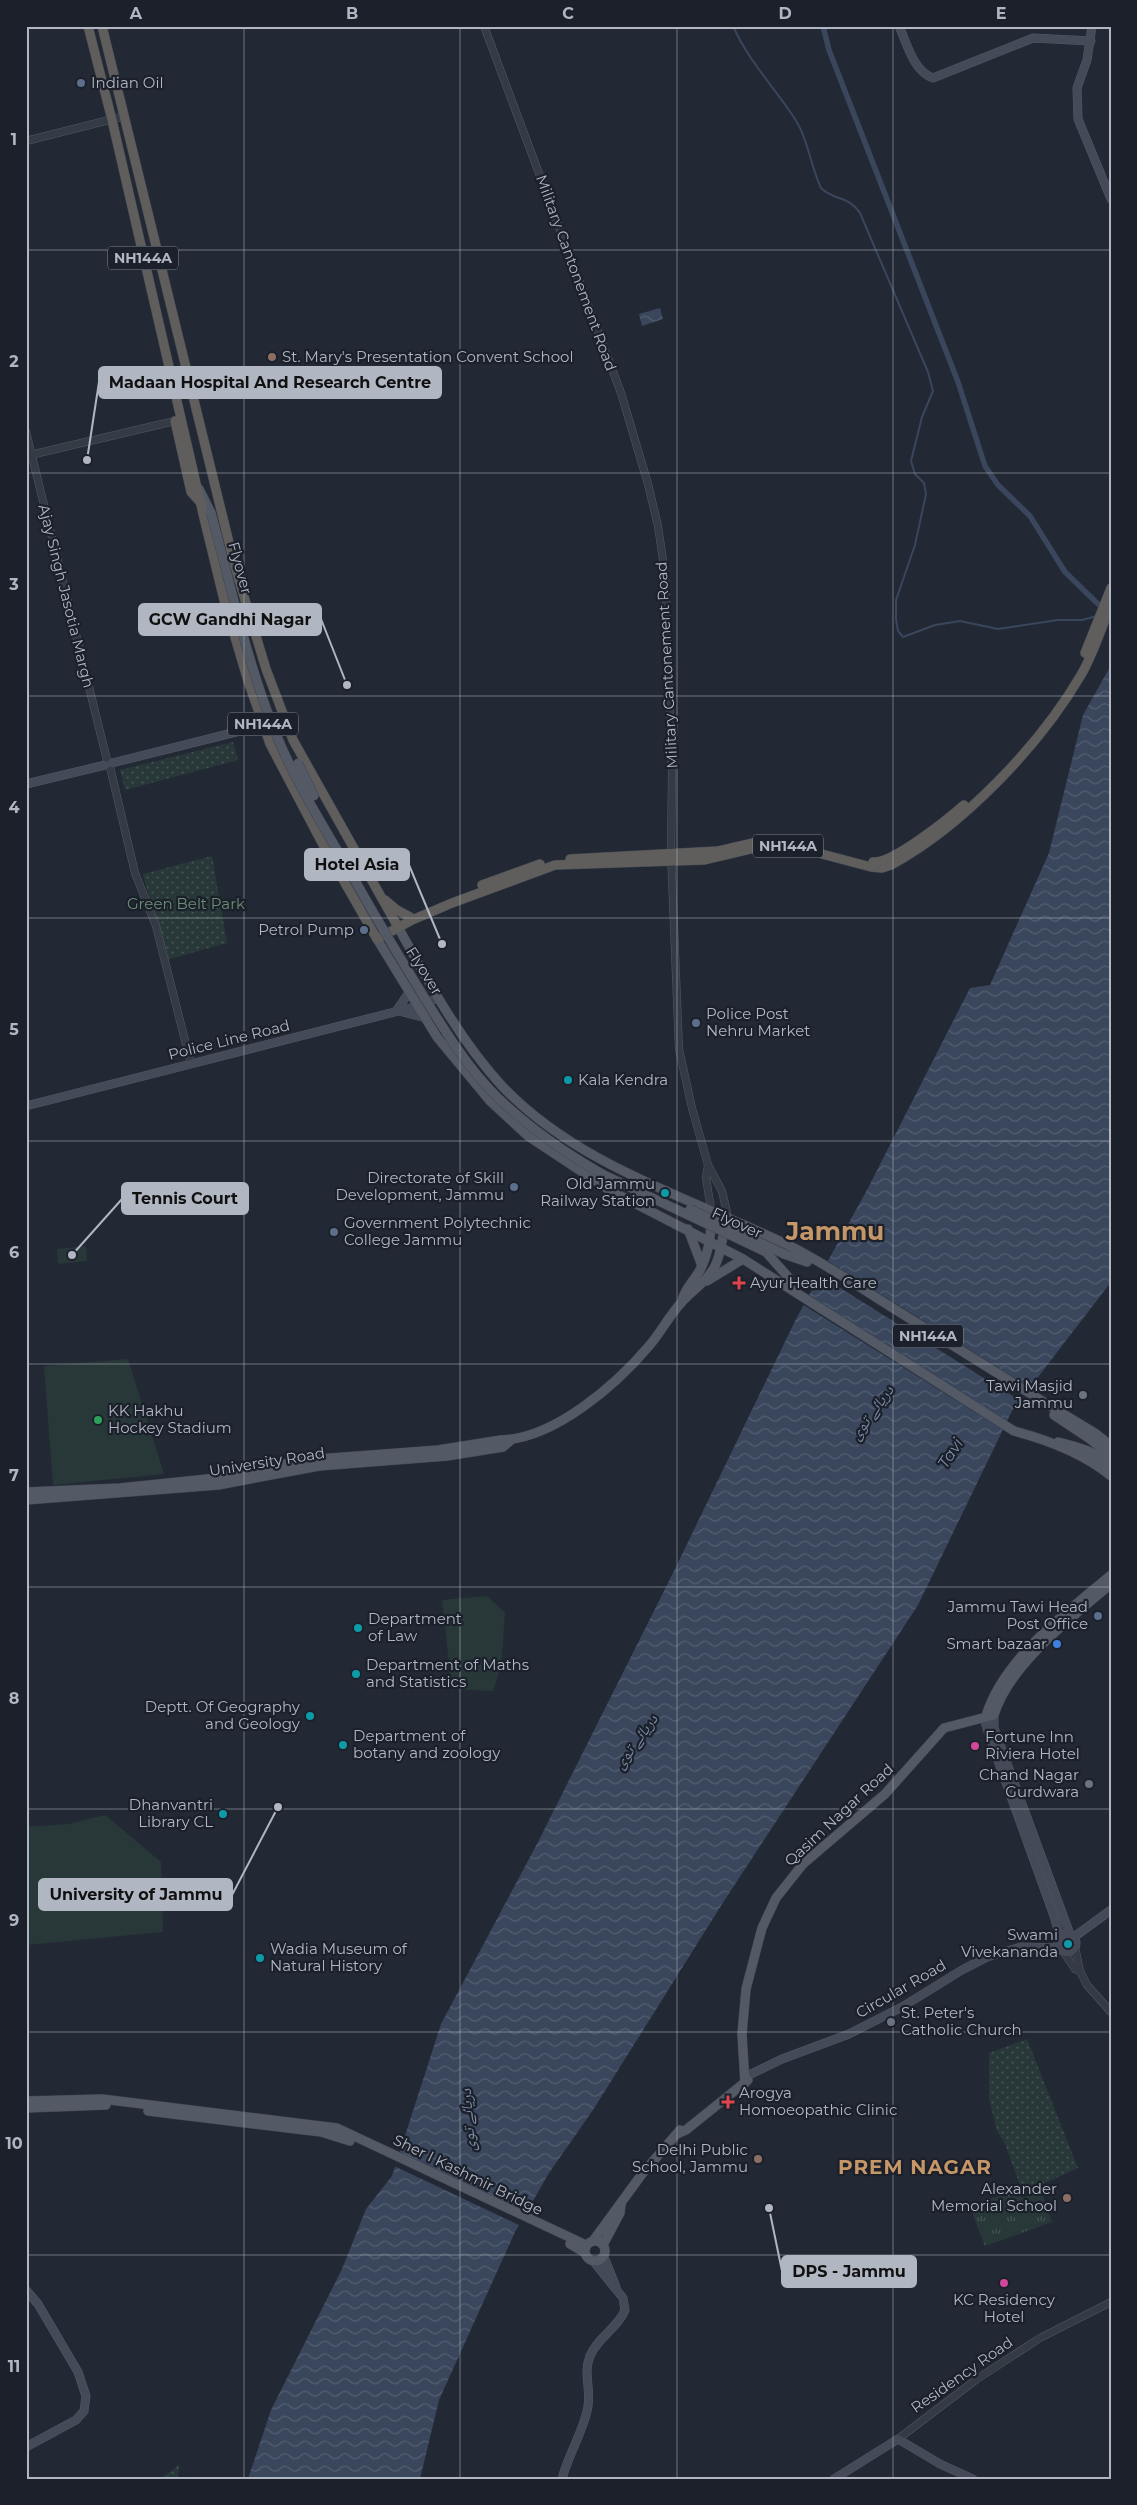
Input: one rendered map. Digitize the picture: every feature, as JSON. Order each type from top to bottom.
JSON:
[{"type":"highway","name":"NH144A","points":[[88,26],[112,120],[179,420],[199,489],[224,600],[263,724],[270,744],[321,841],[376,937],[452,903],[548,867],[718,852],[763,839],[776,839],[820,847],[874,863],[892,857],[955,813],[1015,754],[1072,679],[1111,605]]},
{"type":"highway","name":"NH144A","points":[[102,26],[235,567],[284,720],[293,740],[397,926]]},
{"type":"highway","points":[[179,420],[191,492],[202,504]]},
{"type":"highway","name":"NH144A","points":[[1098,627],[1111,588]]},
{"type":"highway","name":"NH144A","points":[[397,926],[410,917],[445,901],[538,864],[591,856],[671,856]]},
{"type":"highway","points":[[380,894],[397,910],[410,917]]},
{"type":"main road","points":[[899,26],[915,62],[922,72],[933,78],[1032,38],[1091,41]]},
{"type":"main road","points":[[1092,26],[1091,41],[1077,88],[1078,119],[1111,199]]},
{"type":"main road","name":"Flyover","points":[[199,489],[211,513],[248,649],[276,734],[329,836],[387,937],[448,1036],[495,1095],[525,1122],[580,1161],[604,1175],[766,1252],[789,1278],[798,1296]]},
{"type":"main road","points":[[26,784],[284,720]]},
{"type":"main road","name":"Flyover","points":[[293,740],[298,763],[333,834],[391,935],[452,1034],[498,1092],[552,1137],[599,1167],[784,1254],[807,1262]]},
{"type":"main road","points":[[397,926],[438,998],[482,1063],[532,1114],[586,1151],[671,1194],[711,1209],[777,1241],[818,1265]]},
{"type":"main road","points":[[376,937],[437,1037],[468,1076],[522,1130],[546,1149],[611,1191],[664,1216],[743,1259],[798,1296],[1014,1431],[1053,1442],[1081,1447],[1096,1454],[1111,1466]]},
{"type":"main road","points":[[410,991],[397,1010],[426,1018]]},
{"type":"main road","name":"Police Line Road","points":[[26,1106],[418,1006],[438,998]]},
{"type":"main road","points":[[664,1216],[672,1215],[691,1222],[698,1212],[691,1202]]},
{"type":"main road","points":[[682,1301],[685,1291],[702,1266],[709,1240],[711,1209]]},
{"type":"main road","points":[[682,1301],[714,1268],[728,1217]]},
{"type":"main road","points":[[688,1229],[702,1266]]},
{"type":"main road","points":[[777,1241],[807,1262],[818,1265]]},
{"type":"main road","points":[[696,1288],[743,1259]]},
{"type":"main road","name":"NH144A","points":[[818,1265],[1041,1404]]},
{"type":"main road","name":"University Road","points":[[26,1500],[218,1485],[319,1466],[447,1456],[503,1447],[510,1441],[546,1429],[599,1394],[644,1352],[682,1301]]},
{"type":"main road","points":[[1041,1404],[1111,1456]]},
{"type":"main road","points":[[1041,1404],[1095,1433],[1111,1446]]},
{"type":"main road","name":"University Road","points":[[26,1492],[120,1488],[217,1478],[304,1460],[438,1450],[502,1440],[510,1441]]},
{"type":"main road","points":[[1053,1442],[1090,1461],[1111,1476]]},
{"type":"main road","points":[[1076,1947],[990,1716],[996,1693],[1007,1676],[1040,1636],[1111,1575]]},
{"type":"main road","points":[[1061,1949],[1060,1938],[1045,1889],[985,1722],[1002,1696],[1043,1643],[1111,1584]]},
{"type":"main road","name":"Qasim Nagar Road","points":[[747,2079],[742,2041],[744,2006],[757,1947],[770,1908],[803,1864],[885,1794],[944,1728],[990,1716]]},
{"type":"main road","points":[[1060,1938],[1072,1936],[1111,1910]]},
{"type":"main road","name":"Circular Road","points":[[588,2247],[642,2174],[677,2134],[686,2130],[758,2070],[848,2034],[902,2007],[987,1957],[1021,1947],[1061,1949],[1070,1952],[1076,1947]]},
{"type":"main road","points":[[26,2101],[102,2099],[323,2126],[346,2136]]},
{"type":"main road","points":[[26,2108],[105,2105],[346,2136]]},
{"type":"main road","name":"Sher I Kashmir Bridge","points":[[346,2136],[575,2244],[588,2247]]},
{"type":"main road","points":[[562,2479],[586,2415],[589,2399],[586,2381],[588,2361],[596,2344],[625,2310],[623,2298],[616,2287],[604,2256],[603,2245],[620,2213],[621,2204]]},
{"type":"main road","points":[[603,2245],[588,2247],[587,2258],[594,2262],[609,2282],[616,2287]]},
{"type":"main road","points":[[594,2262],[604,2256]]},
{"type":"main road","points":[[26,2290],[38,2304],[78,2372],[86,2396],[84,2411],[76,2420],[26,2447]]},
{"type":"main road","points":[[898,2439],[940,2464],[973,2479]]},
{"type":"main road","name":"Residency Road","points":[[834,2479],[898,2439]]},
{"type":"street","name":"Military Cantonement Road","points":[[484,26],[621,393],[656,519],[666,573],[672,772],[671,856],[679,1049],[692,1108],[708,1165],[706,1178],[711,1209]]},
{"type":"street","points":[[26,141],[125,116]]},
{"type":"street","points":[[29,455],[179,420]]},
{"type":"street","name":"Ajay Singh Jasotia Margh","points":[[26,432],[29,455],[136,873],[156,926],[192,1064]]},
{"type":"street","points":[[708,1165],[722,1191],[728,1217]]},
{"type":"street","points":[[1076,1947],[1080,1972],[1087,1985],[1111,2012]]},
{"type":"street","points":[[1061,1949],[1075,1969],[1080,1972]]},
{"type":"street","name":"Residency Road","points":[[898,2439],[977,2379],[1040,2338],[1111,2302]]},
{"type":"green space","points":[[233,742],[238,760],[125,790],[120,770]]},
{"type":"green space","name":"Green Belt Park","points":[[212,856],[227,943],[166,960],[143,874]]},
{"type":"green space","points":[[86,1246],[87,1261],[58,1264],[57,1249]]},
{"type":"green space","name":"KK Hakhu Hockey Stadium","points":[[128,1359],[164,1474],[53,1485],[44,1366]]},
{"type":"green space","points":[[487,1596],[505,1613],[501,1666],[493,1691],[452,1689],[442,1600]]},
{"type":"green space","points":[[105,1815],[161,1862],[163,1932],[26,1945],[26,1827],[69,1824]]},
{"type":"green space","points":[[1027,2039],[1078,2168],[1023,2193],[1005,2144],[997,2131],[989,2099],[989,2053]]},
{"type":"green space","points":[[1018,2189],[1022,2198],[1041,2191],[1052,2222],[985,2246],[970,2207]]},
{"type":"green space","points":[[179,2465],[178,2479],[160,2479]]},
{"type":"water","points":[[660,308],[663,319],[642,326],[639,314]]},
{"type":"water","points":[[1111,665],[1111,1282],[1012,1411],[918,1605],[724,1901],[593,2110],[549,2173],[515,2232],[439,2400],[420,2479],[248,2479],[271,2410],[342,2269],[366,2209],[392,2176],[441,2024],[538,1842],[673,1573],[796,1319],[868,1188],[970,988],[990,985],[1049,853],[1083,715]]},
{"type":"pier","points":[[826,1260],[1032,1389],[1022,1402],[818,1274]]},
{"type":"pier","points":[[806,1296],[1009,1423],[1005,1431],[802,1304]]},
{"type":"pier","points":[[397,2152],[528,2215],[521,2226],[392,2165]]},
{"type":"waterway","points":[[733,26],[753,62],[798,124],[821,188],[831,195],[851,203],[860,213],[928,372],[933,391],[922,417],[911,461],[915,474],[924,483],[926,494],[915,545],[896,600],[898,631],[903,637],[935,625],[960,621],[998,629],[1058,620],[1082,620],[1097,616]]},
{"type":"waterway","points":[[823,26],[829,50],[958,382],[985,466],[998,485],[1030,516],[1065,572],[1098,604],[1105,608]]},
{"type":"place","name":"Indian Oil","points":[[81,83]]},
{"type":"place","name":"St. Mary's Presentation Convent School","points":[[272,357]]},
{"type":"place","name":"Madaan Hospital And Research Centre","points":[[87,460]]},
{"type":"place","name":"GCW Gandhi Nagar","points":[[347,685]]},
{"type":"place","name":"Petrol Pump","points":[[364,930]]},
{"type":"place","name":"Hotel Asia","points":[[442,944]]},
{"type":"place","name":"Police Post Nehru Market","points":[[696,1023]]},
{"type":"place","name":"Kala Kendra","points":[[568,1080]]},
{"type":"place","name":"Directorate of Skill Development, Jammu","points":[[514,1187]]},
{"type":"place","name":"Old Jammu Railway Station","points":[[665,1193]]},
{"type":"place","name":"Government Polytechnic College Jammu","points":[[334,1232]]},
{"type":"place","name":"Tennis Court","points":[[72,1255]]},
{"type":"place","name":"Ayur Health Care","points":[[739,1283]]},
{"type":"place","name":"Tawi Masjid Jammu","points":[[1083,1395]]},
{"type":"place","name":"KK Hakhu Hockey Stadium","points":[[98,1420]]},
{"type":"place","name":"Jammu Tawi Head Post Office","points":[[1098,1616]]},
{"type":"place","name":"Department of Law","points":[[358,1628]]},
{"type":"place","name":"Smart bazaar","points":[[1057,1644]]},
{"type":"place","name":"Department of Maths and Statistics","points":[[356,1674]]},
{"type":"place","name":"Deptt. Of Geography and Geology","points":[[310,1716]]},
{"type":"place","name":"Department of botany and zoology","points":[[343,1745]]},
{"type":"place","name":"Fortune Inn Riviera Hotel","points":[[975,1746]]},
{"type":"place","name":"Chand Nagar Gurdwara","points":[[1089,1784]]},
{"type":"place","name":"University of Jammu","points":[[278,1807]]},
{"type":"place","name":"Dhanvantri Library CL","points":[[223,1814]]},
{"type":"place","name":"Swami Vivekananda","points":[[1068,1944]]},
{"type":"place","name":"Wadia Museum of Natural History","points":[[260,1958]]},
{"type":"place","name":"St. Peter's Catholic Church","points":[[891,2022]]},
{"type":"place","name":"Arogya Homoeopathic Clinic","points":[[728,2102]]},
{"type":"place","name":"Delhi Public School, Jammu","points":[[758,2159]]},
{"type":"place","name":"Alexander Memorial School","points":[[1067,2198]]},
{"type":"place","name":"DPS - Jammu","points":[[769,2208]]},
{"type":"place","name":"KC Residency Hotel","points":[[1004,2283]]},
{"type":"district","name":"Jammu","points":[[835,1231]]},
{"type":"district","name":"PREM NAGAR","points":[[915,2167]]},
{"type":"water label","name":"دریائے توی","points":[[871,1412]]},
{"type":"water label","name":"Tavi","points":[[950,1453]]},
{"type":"water label","name":"دریائے توی","points":[[635,1741]]},
{"type":"water label","name":"دریائے توی","points":[[467,2120]]}]
